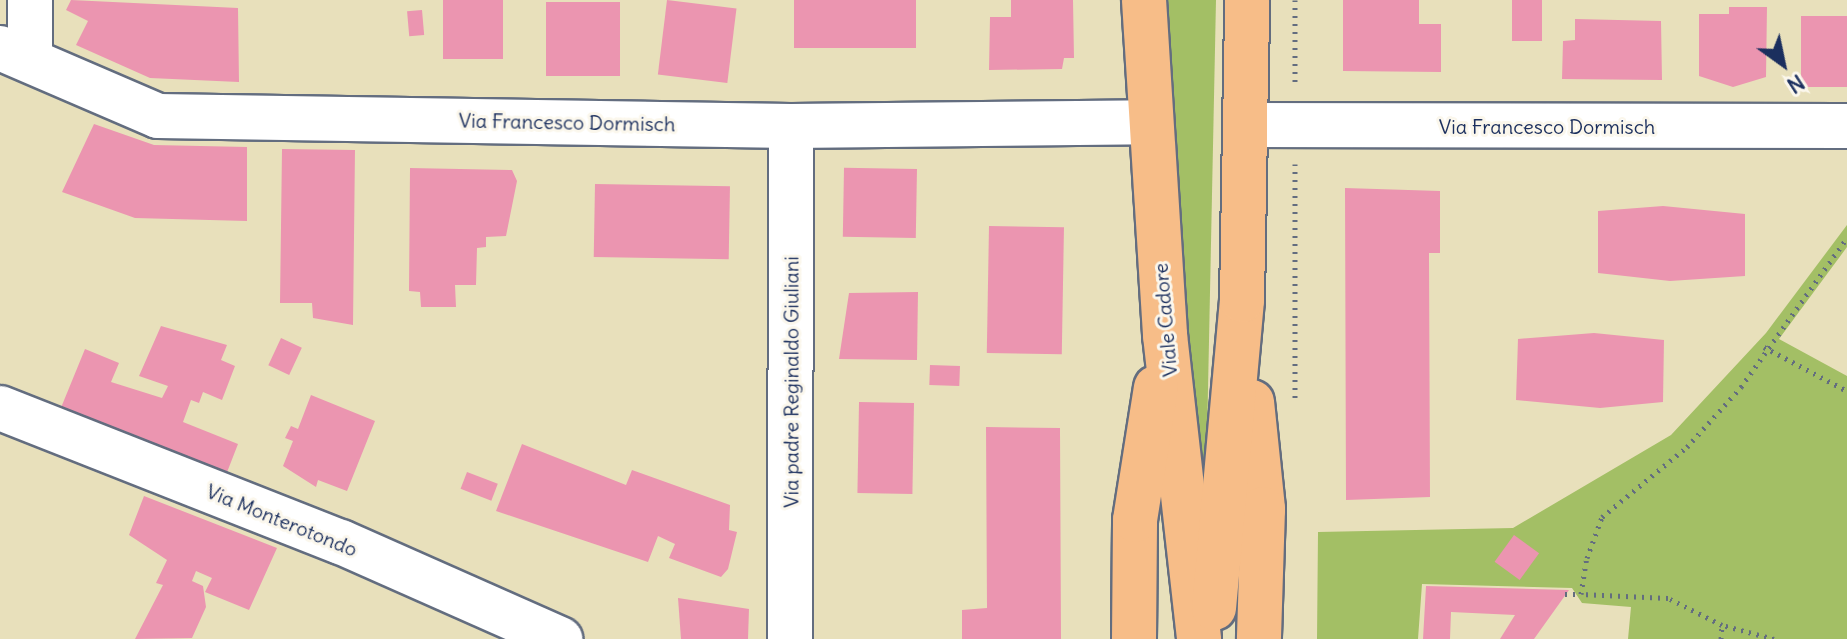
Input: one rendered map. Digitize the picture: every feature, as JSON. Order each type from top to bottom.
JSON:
[{"type":"main road","name":"Viale Cadore","points":[[1144,0],[1149,122],[1165,335],[1199,639]]},
{"type":"main road","points":[[1211,639],[1242,300],[1247,0]]},
{"type":"main road","points":[[1242,300],[1263,509],[1259,639]]},
{"type":"main road","points":[[1134,639],[1135,520],[1165,335]]},
{"type":"street","points":[[15,54],[30,0]]},
{"type":"street","name":"Via Francesco Dormisch","points":[[15,54],[158,116],[791,126],[1149,122]]},
{"type":"street","name":"Via Francesco Dormisch","points":[[1246,125],[1847,126]]},
{"type":"street","name":"Via padre Reginaldo Giuliani","points":[[790,639],[791,126]]},
{"type":"street","name":"Via Monterotondo","points":[[0,408],[341,542],[560,639]]},
{"type":"path","points":[[1295,0],[1295,87]]},
{"type":"path","points":[[1581,594],[1602,517],[1687,447],[1741,387],[1764,347],[1847,238]]},
{"type":"path","points":[[1764,347],[1847,391]]},
{"type":"path","points":[[1565,594],[1668,598],[1722,625],[1774,639]]},
{"type":"path","points":[[1721,639],[1722,625]]},
{"type":"green space","points":[[1168,0],[1216,0],[1205,536],[1174,205]]},
{"type":"green space","points":[[1847,225],[1847,247],[1779,339],[1847,376],[1847,639],[1628,639],[1631,607],[1582,603],[1572,588],[1422,584],[1418,639],[1317,639],[1318,532],[1513,528],[1671,435],[1766,333]]},
{"type":"building","points":[[71,0],[238,8],[239,82],[150,78],[76,45],[88,21],[66,10]]},
{"type":"building","points":[[443,0],[503,0],[503,59],[443,59]]},
{"type":"building","points":[[667,0],[736,9],[727,83],[658,74]]},
{"type":"building","points":[[794,0],[916,0],[916,48],[794,48]]},
{"type":"building","points":[[1011,0],[1073,0],[1074,58],[1064,58],[1062,69],[989,70],[990,17],[1011,17]]},
{"type":"building","points":[[1343,0],[1419,0],[1419,24],[1441,24],[1441,72],[1343,71]]},
{"type":"building","points":[[1512,0],[1542,0],[1542,41],[1512,41]]},
{"type":"building","points":[[546,2],[620,2],[620,76],[546,76]]},
{"type":"building","points":[[1729,7],[1767,7],[1766,77],[1733,87],[1699,76],[1699,14],[1729,14]]},
{"type":"building","points":[[422,10],[424,35],[409,36],[407,11]]},
{"type":"building","points":[[1801,16],[1847,16],[1847,87],[1801,87]]},
{"type":"building","points":[[1575,19],[1661,21],[1662,80],[1562,79],[1563,41],[1575,40]]},
{"type":"building","points":[[94,124],[154,145],[247,147],[247,221],[135,218],[62,192]]},
{"type":"building","points":[[282,149],[355,150],[353,325],[313,318],[312,303],[280,303]]},
{"type":"building","points":[[410,168],[512,170],[517,181],[506,236],[486,237],[486,247],[477,248],[476,285],[455,285],[456,307],[421,307],[420,292],[409,291]]},
{"type":"building","points":[[844,168],[917,169],[916,238],[843,237]]},
{"type":"building","points":[[595,184],[730,186],[729,259],[594,257]]},
{"type":"building","points":[[1345,188],[1440,191],[1440,253],[1429,253],[1430,497],[1346,500]]},
{"type":"building","points":[[1663,206],[1745,214],[1745,276],[1670,281],[1598,273],[1598,211]]},
{"type":"building","points":[[989,226],[1064,227],[1062,354],[987,353]]},
{"type":"building","points":[[918,292],[917,360],[839,359],[849,293]]},
{"type":"building","points":[[161,326],[227,345],[221,360],[235,366],[222,400],[203,392],[199,403],[191,400],[183,422],[238,444],[224,480],[58,415],[85,349],[119,363],[111,382],[162,398],[168,386],[139,376]]},
{"type":"building","points":[[1594,333],[1664,340],[1663,402],[1600,408],[1516,400],[1518,339]]},
{"type":"building","points":[[281,338],[302,348],[289,375],[268,365]]},
{"type":"building","points":[[930,365],[960,366],[959,386],[929,385]]},
{"type":"building","points":[[311,395],[375,421],[347,491],[318,480],[316,487],[283,466],[293,441],[285,438],[291,426],[298,429]]},
{"type":"building","points":[[859,402],[914,403],[912,494],[857,493]]},
{"type":"building","points":[[986,427],[1060,428],[1061,639],[962,639],[962,610],[987,608]]},
{"type":"building","points":[[522,444],[626,485],[632,470],[730,505],[729,530],[737,532],[728,569],[721,577],[669,558],[675,544],[658,536],[648,562],[496,511]]},
{"type":"building","points":[[467,472],[498,484],[491,501],[461,489]]},
{"type":"building","points":[[144,496],[277,548],[249,610],[205,592],[212,578],[196,571],[192,581],[203,586],[206,607],[192,638],[135,639],[163,585],[156,583],[167,560],[129,535]]},
{"type":"building","points":[[1514,535],[1539,553],[1520,580],[1495,562]]},
{"type":"building","points":[[1426,586],[1569,590],[1534,639],[1500,639],[1515,615],[1451,612],[1450,639],[1423,639]]},
{"type":"building","points":[[678,598],[749,609],[748,639],[681,639]]}]
